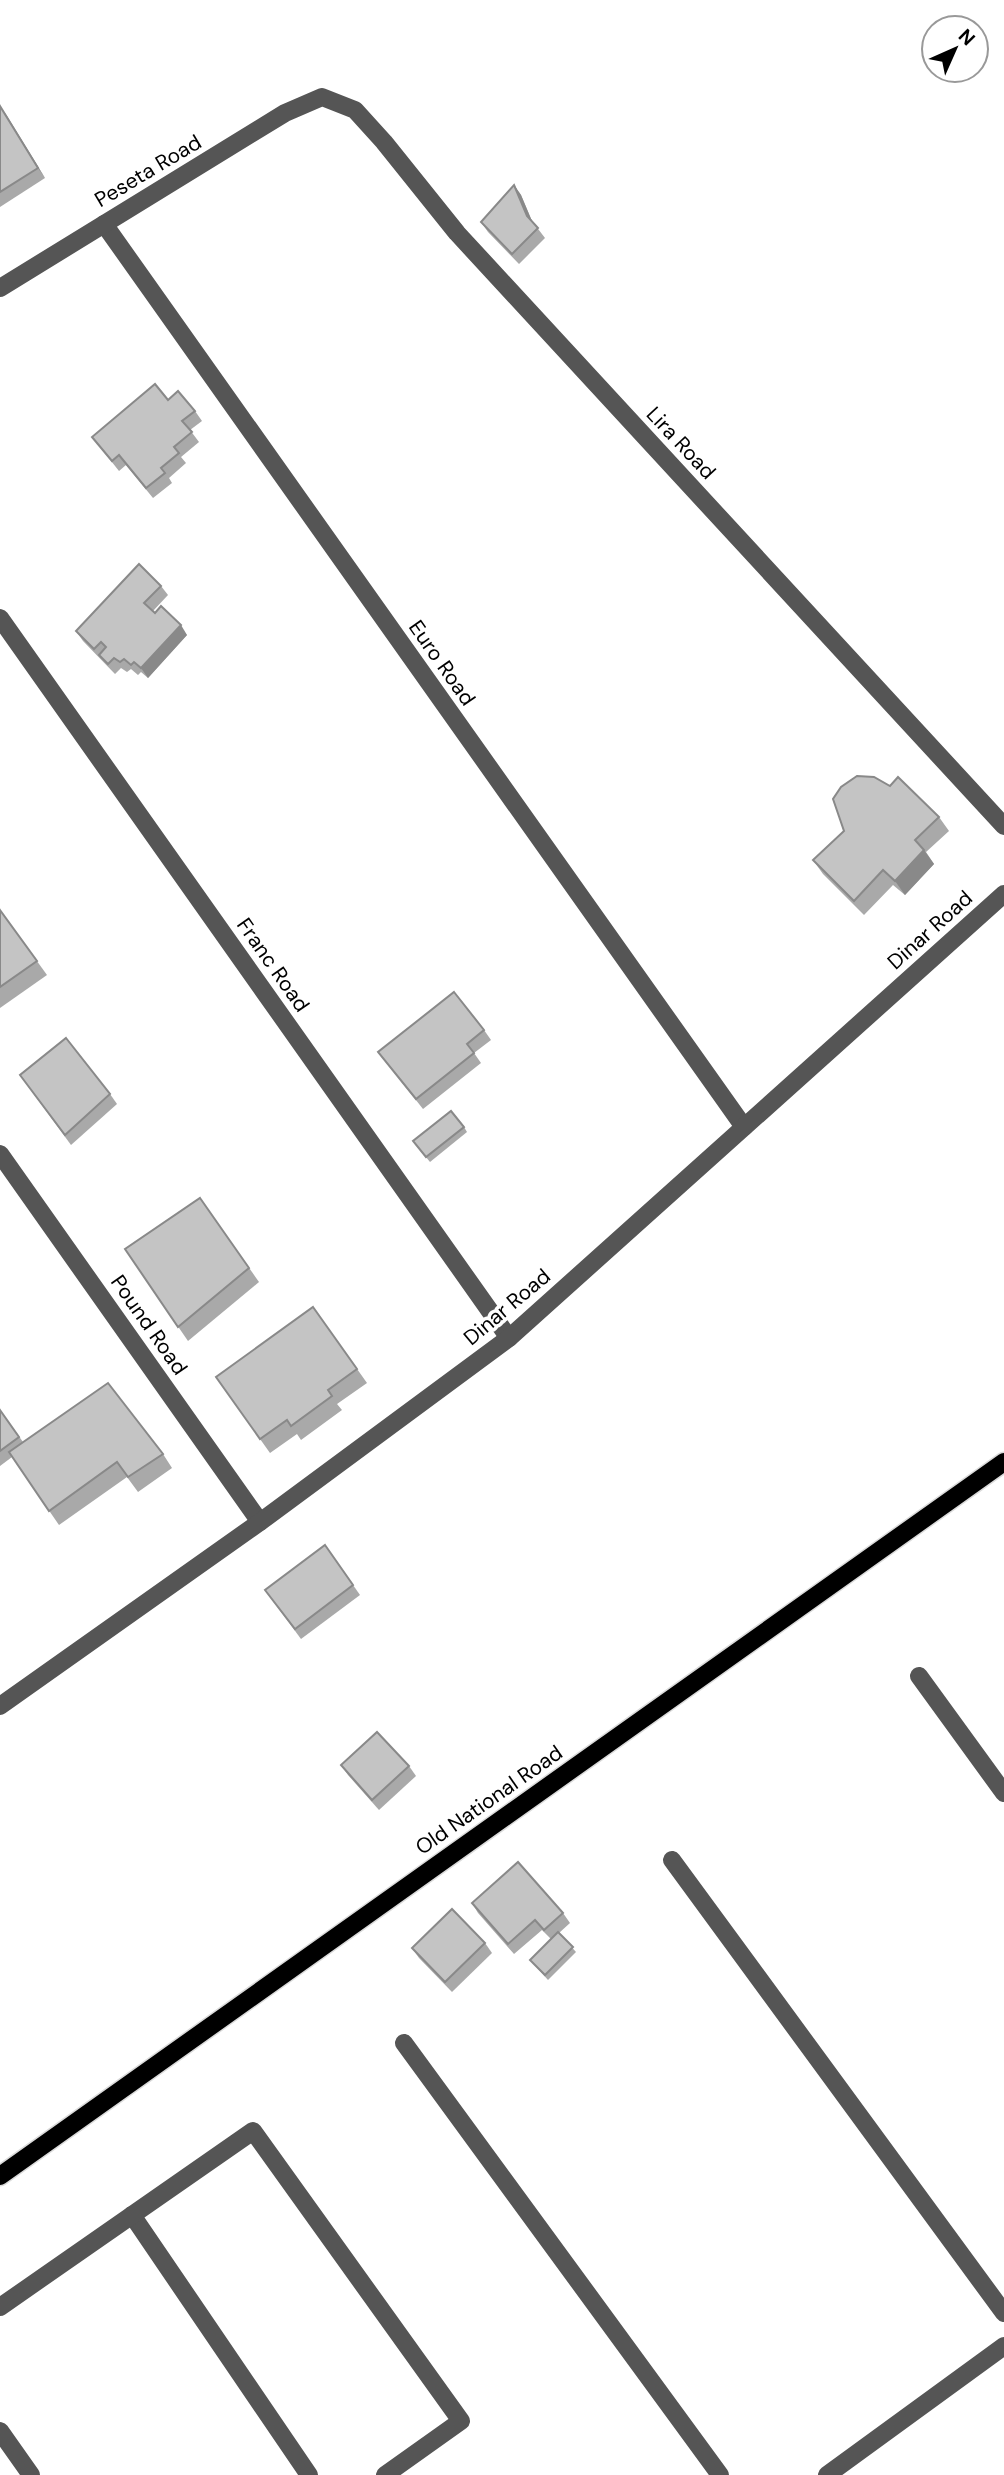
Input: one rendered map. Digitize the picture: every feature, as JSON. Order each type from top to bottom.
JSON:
[{"type":"main road","name":"Old National Road","points":[[0,2176],[1004,1462]]},
{"type":"street","name":"Peseta Road","points":[[0,288],[285,113],[322,97]]},
{"type":"street","name":"Lira Road","points":[[322,97],[355,110],[457,233],[1004,826]]},
{"type":"street","name":"Euro Road","points":[[104,224],[744,1127]]},
{"type":"street","name":"Franc Road","points":[[0,618],[509,1339]]},
{"type":"street","name":"Dinar Road","points":[[3,1696],[260,1522],[509,1339],[1004,894]]},
{"type":"street","name":"Pound Road","points":[[0,1154],[260,1522]]},
{"type":"street","points":[[919,1676],[1004,1793]]},
{"type":"street","points":[[672,1860],[1004,2313]]},
{"type":"street","points":[[404,2043],[720,2475]]},
{"type":"street","points":[[0,2307],[253,2131],[461,2421],[384,2475]]},
{"type":"street","points":[[132,2215],[309,2475]]},
{"type":"street","points":[[827,2475],[1004,2346]]},
{"type":"street","points":[[0,2431],[31,2475]]},
{"type":"building","points":[[0,106],[38,168],[0,192]]},
{"type":"building","points":[[514,185],[527,216],[538,228],[512,254],[481,222]]},
{"type":"building","points":[[155,384],[168,400],[178,391],[195,411],[182,421],[192,432],[174,447],[179,453],[161,468],[165,473],[146,488],[119,455],[112,461],[92,437]]},
{"type":"building","points":[[139,564],[161,586],[144,603],[155,613],[161,606],[181,625],[141,668],[124,659],[120,662],[114,658],[108,664],[99,655],[106,647],[101,642],[94,649],[76,631]]},
{"type":"building","points":[[857,776],[874,777],[890,786],[898,777],[939,817],[915,840],[924,850],[895,881],[883,870],[854,901],[813,860],[844,831],[833,799],[841,787]]},
{"type":"building","points":[[0,910],[37,961],[0,987]]},
{"type":"building","points":[[454,992],[484,1030],[467,1044],[474,1053],[416,1099],[378,1052]]},
{"type":"building","points":[[66,1038],[110,1094],[65,1135],[20,1075]]},
{"type":"building","points":[[451,1111],[464,1127],[426,1157],[413,1141]]},
{"type":"building","points":[[200,1198],[249,1268],[178,1327],[125,1249]]},
{"type":"building","points":[[313,1307],[357,1369],[328,1390],[332,1396],[291,1426],[287,1420],[260,1439],[216,1377]]},
{"type":"building","points":[[108,1383],[163,1454],[128,1477],[117,1462],[49,1511],[9,1452]]},
{"type":"building","points":[[0,1410],[19,1437],[0,1451]]},
{"type":"building","points":[[325,1545],[353,1585],[295,1629],[265,1590]]},
{"type":"building","points":[[377,1732],[409,1766],[372,1800],[341,1765]]},
{"type":"building","points":[[518,1862],[563,1913],[544,1930],[535,1920],[508,1944],[472,1903]]},
{"type":"building","points":[[452,1909],[485,1943],[445,1982],[412,1948]]},
{"type":"building","points":[[558,1932],[573,1947],[545,1975],[530,1960]]}]
